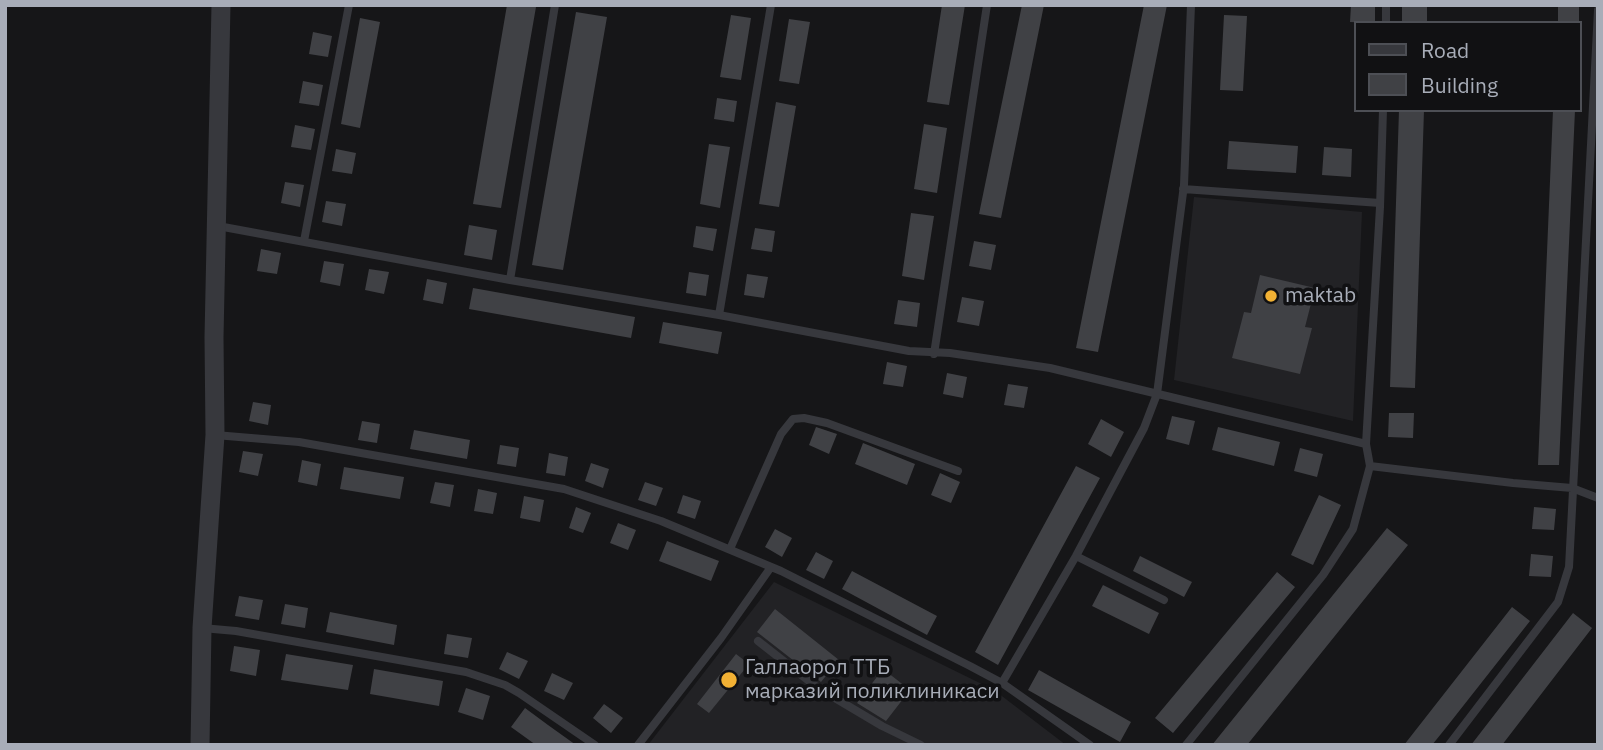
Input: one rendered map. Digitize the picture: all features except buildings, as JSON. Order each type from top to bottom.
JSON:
[{"type":"street","points":[[200,745],[202,628],[215,435],[214,351],[221,5]]},
{"type":"lane","points":[[304,241],[349,5]]},
{"type":"lane","points":[[509,280],[555,5]]},
{"type":"lane","points":[[719,315],[771,5]]},
{"type":"lane","points":[[934,354],[987,5]]},
{"type":"lane","points":[[1002,683],[1076,556],[1144,428],[1157,394],[1183,189],[1191,5]]},
{"type":"lane","points":[[1449,745],[1558,603],[1569,567],[1598,10]]},
{"type":"lane","points":[[1186,745],[1324,575],[1353,528],[1370,466],[1366,444],[1383,112]]},
{"type":"lane","points":[[1183,189],[1380,204]]},
{"type":"lane","points":[[216,226],[909,351],[1050,368],[1366,444]]},
{"type":"lane","points":[[730,549],[781,434],[793,418],[827,423],[958,471]]},
{"type":"lane","points":[[215,435],[299,442],[564,489],[661,521],[771,567],[1002,683],[1090,745]]},
{"type":"lane","points":[[1370,466],[1572,488],[1598,498]]},
{"type":"lane","points":[[1076,556],[1164,600]]},
{"type":"lane","points":[[638,745],[721,638],[771,567]]},
{"type":"lane","points":[[202,628],[236,631],[466,672],[505,685],[530,699],[595,745]]},
{"type":"lane","points":[[758,641],[818,688],[889,730],[921,745]]},
{"type":"shaded area","name":"maktab","points":[[1194,197],[1362,212],[1353,421],[1174,380]]},
{"type":"shaded area","points":[[774,582],[994,690],[1066,745],[648,745]]},
{"type":"place","name":"maktab","points":[[1271,296]]},
{"type":"place","name":"Галлаорол ТТБ марказий поликлиникаси","points":[[729,680]]}]
